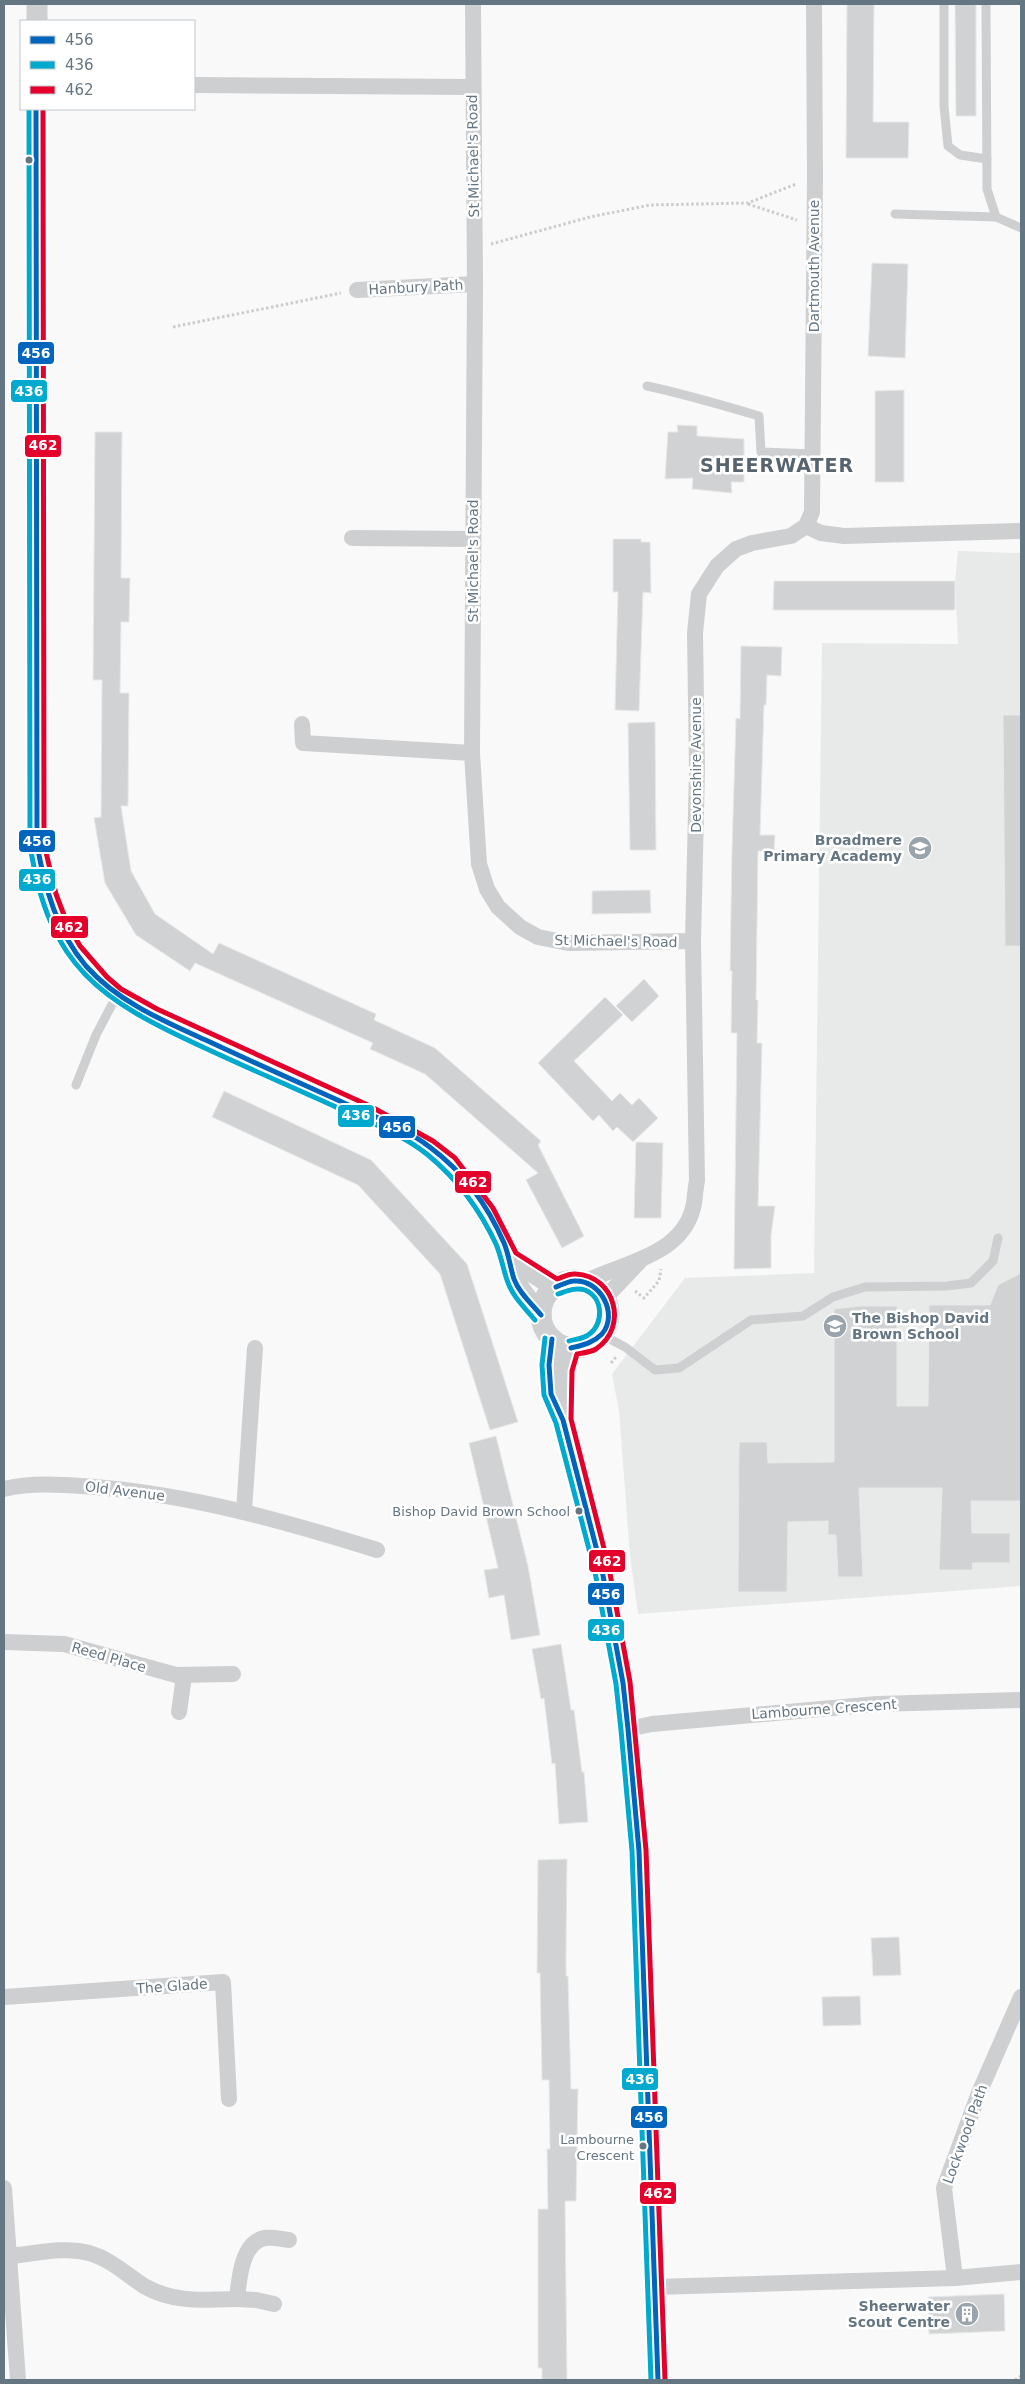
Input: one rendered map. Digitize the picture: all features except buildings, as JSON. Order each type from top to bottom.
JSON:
[{"type":"street","points":[[37,4],[37,20]]},
{"type":"street","name":"St Michael's Road","points":[[473,4],[472,87],[475,284],[472,753],[479,864],[487,890],[498,907],[510,919],[530,933],[555,942],[693,941]]},
{"type":"street","name":"Dartmouth Avenue","points":[[806,526],[810,519],[812,504],[814,454],[814,4]]},
{"type":"street","points":[[195,85],[472,87]]},
{"type":"street","points":[[36,110],[37,845],[49,896],[60,926],[74,950],[102,982],[117,995],[190,1033],[368,1113],[429,1147],[449,1163],[487,1212],[510,1258],[514,1279],[521,1291],[541,1315]]},
{"type":"street","name":"Hanbury Path","points":[[357,290],[475,284]]},
{"type":"street","points":[[806,526],[821,533],[844,536],[1021,532]]},
{"type":"street","name":"Devonshire Avenue","points":[[584,1282],[612,1269],[640,1261],[660,1250],[679,1234],[693,1210],[697,1181],[693,941],[697,769],[695,633],[699,594],[717,566],[736,549],[752,543],[791,536],[806,526]]},
{"type":"street","points":[[352,538],[473,538]]},
{"type":"street","points":[[302,724],[303,743],[472,753]]},
{"type":"street","points":[[510,1258],[556,1287]]},
{"type":"street","name":"Devonshire Avenue","points":[[605,1298],[640,1261]]},
{"type":"street","points":[[569,1281],[584,1282],[593,1285],[605,1298],[609,1310],[608,1323],[602,1335],[594,1343],[572,1348],[560,1345],[552,1339],[542,1323],[541,1315],[545,1299],[556,1287],[569,1281]]},
{"type":"street","points":[[552,1339],[549,1365],[551,1394],[563,1420],[602,1570],[622,1683],[628,1729],[639,1851],[658,2380]]},
{"type":"street","points":[[244,1511],[255,1348]]},
{"type":"street","points":[[563,1420],[565,1370],[572,1348]]},
{"type":"street","name":"Old Avenue","points":[[4,1489],[60,1484],[156,1494],[244,1511],[377,1550]]},
{"type":"street","name":"Reed Place","points":[[4,1642],[64,1644],[86,1648],[160,1671],[184,1676],[232,1674]]},
{"type":"street","points":[[179,1712],[184,1676]]},
{"type":"street","name":"Lambourne Crescent","points":[[628,1729],[652,1724],[877,1704],[1021,1700]]},
{"type":"street","name":"The Glade","points":[[4,1997],[223,1982],[229,2099]]},
{"type":"street","name":"Lockwood Path","points":[[955,2278],[944,2188],[979,2093],[1021,1997]]},
{"type":"street","points":[[4,2188],[18,2380]]},
{"type":"street","points":[[237,2299],[241,2270],[254,2244],[265,2238],[289,2240]]},
{"type":"street","points":[[9,2256],[68,2251],[87,2252],[105,2259],[146,2287],[166,2295],[197,2300],[256,2300],[274,2304]]},
{"type":"street","points":[[655,2287],[955,2278],[1021,2272]]},
{"type":"lane","points":[[944,4],[944,106],[948,146],[960,155],[987,159]]},
{"type":"lane","points":[[986,4],[987,189],[996,217]]},
{"type":"lane","points":[[895,214],[996,217],[1021,228]]},
{"type":"lane","points":[[647,386],[687,394],[711,404],[759,416],[761,452],[814,454]]},
{"type":"lane","points":[[76,1085],[96,1035],[117,995]]},
{"type":"lane","points":[[602,1335],[625,1347],[655,1370],[679,1368],[751,1320],[804,1316],[833,1297],[865,1287],[946,1286],[971,1283],[993,1260],[998,1238]]},
{"type":"path","points":[[748,204],[815,176]]},
{"type":"path","points":[[474,249],[590,217],[650,204],[748,204],[798,220],[798,236],[814,235]]},
{"type":"path","points":[[172,327],[357,290]]},
{"type":"path","points":[[644,1298],[659,1281],[663,1259],[660,1250]]},
{"type":"path","points":[[1014,2380],[1021,2376]]},
{"type":"shaded area","name":"The Bishop David Brown School","points":[[958,551],[1021,553],[1021,1586],[638,1614],[630,1555],[619,1411],[612,1374],[685,1278],[814,1273],[822,643],[958,644],[955,581]]},
{"type":"transit line","name":"436","points":[[29,110],[30,845],[39,887],[51,922],[66,951],[86,975],[109,995],[137,1014],[207,1049],[384,1128],[418,1147],[439,1164],[467,1196],[483,1219],[496,1244],[512,1291],[535,1320]]},
{"type":"transit line","name":"456","points":[[36,110],[37,845],[48,893],[60,924],[67,939],[86,966],[113,991],[128,1001],[177,1027],[389,1123],[411,1134],[443,1157],[464,1179],[482,1203],[504,1243],[516,1284],[522,1294],[541,1315]]},
{"type":"transit line","name":"462","points":[[43,110],[44,844],[56,894],[67,923],[80,946],[107,977],[121,989],[157,1009],[370,1106],[433,1141],[455,1158],[493,1208],[516,1253],[557,1279],[573,1274],[589,1277],[600,1283],[608,1293],[613,1304],[612,1328],[606,1340],[594,1350],[577,1354],[572,1371],[571,1419],[609,1568],[630,1682],[646,1850],[665,2380]]},
{"type":"transit line","name":"456","points":[[556,1287],[572,1281],[583,1282],[599,1292],[607,1308],[607,1326],[602,1334],[591,1342],[571,1348]]},
{"type":"transit line","name":"436","points":[[558,1294],[582,1289],[591,1294],[599,1305],[599,1318],[593,1331],[584,1337],[569,1341]]},
{"type":"transit line","name":"436","points":[[545,1338],[542,1365],[544,1395],[556,1423],[595,1572],[616,1684],[621,1730],[632,1851],[651,2380]]},
{"type":"transit line","name":"456","points":[[552,1339],[549,1365],[551,1394],[563,1420],[602,1570],[623,1683],[628,1729],[639,1851],[658,2380]]},
{"type":"place","name":"Broadmere Primary Academy","points":[[920,848]]},
{"type":"place","name":"The Bishop David Brown School","points":[[835,1326]]},
{"type":"place","name":"Bishop David Brown School","points":[[579,1511]]},
{"type":"place","name":"Lambourne Crescent","points":[[643,2146]]},
{"type":"place","name":"Sheerwater Scout Centre","points":[[967,2314]]},
{"type":"district","name":"SHEERWATER","points":[[777,465]]}]
